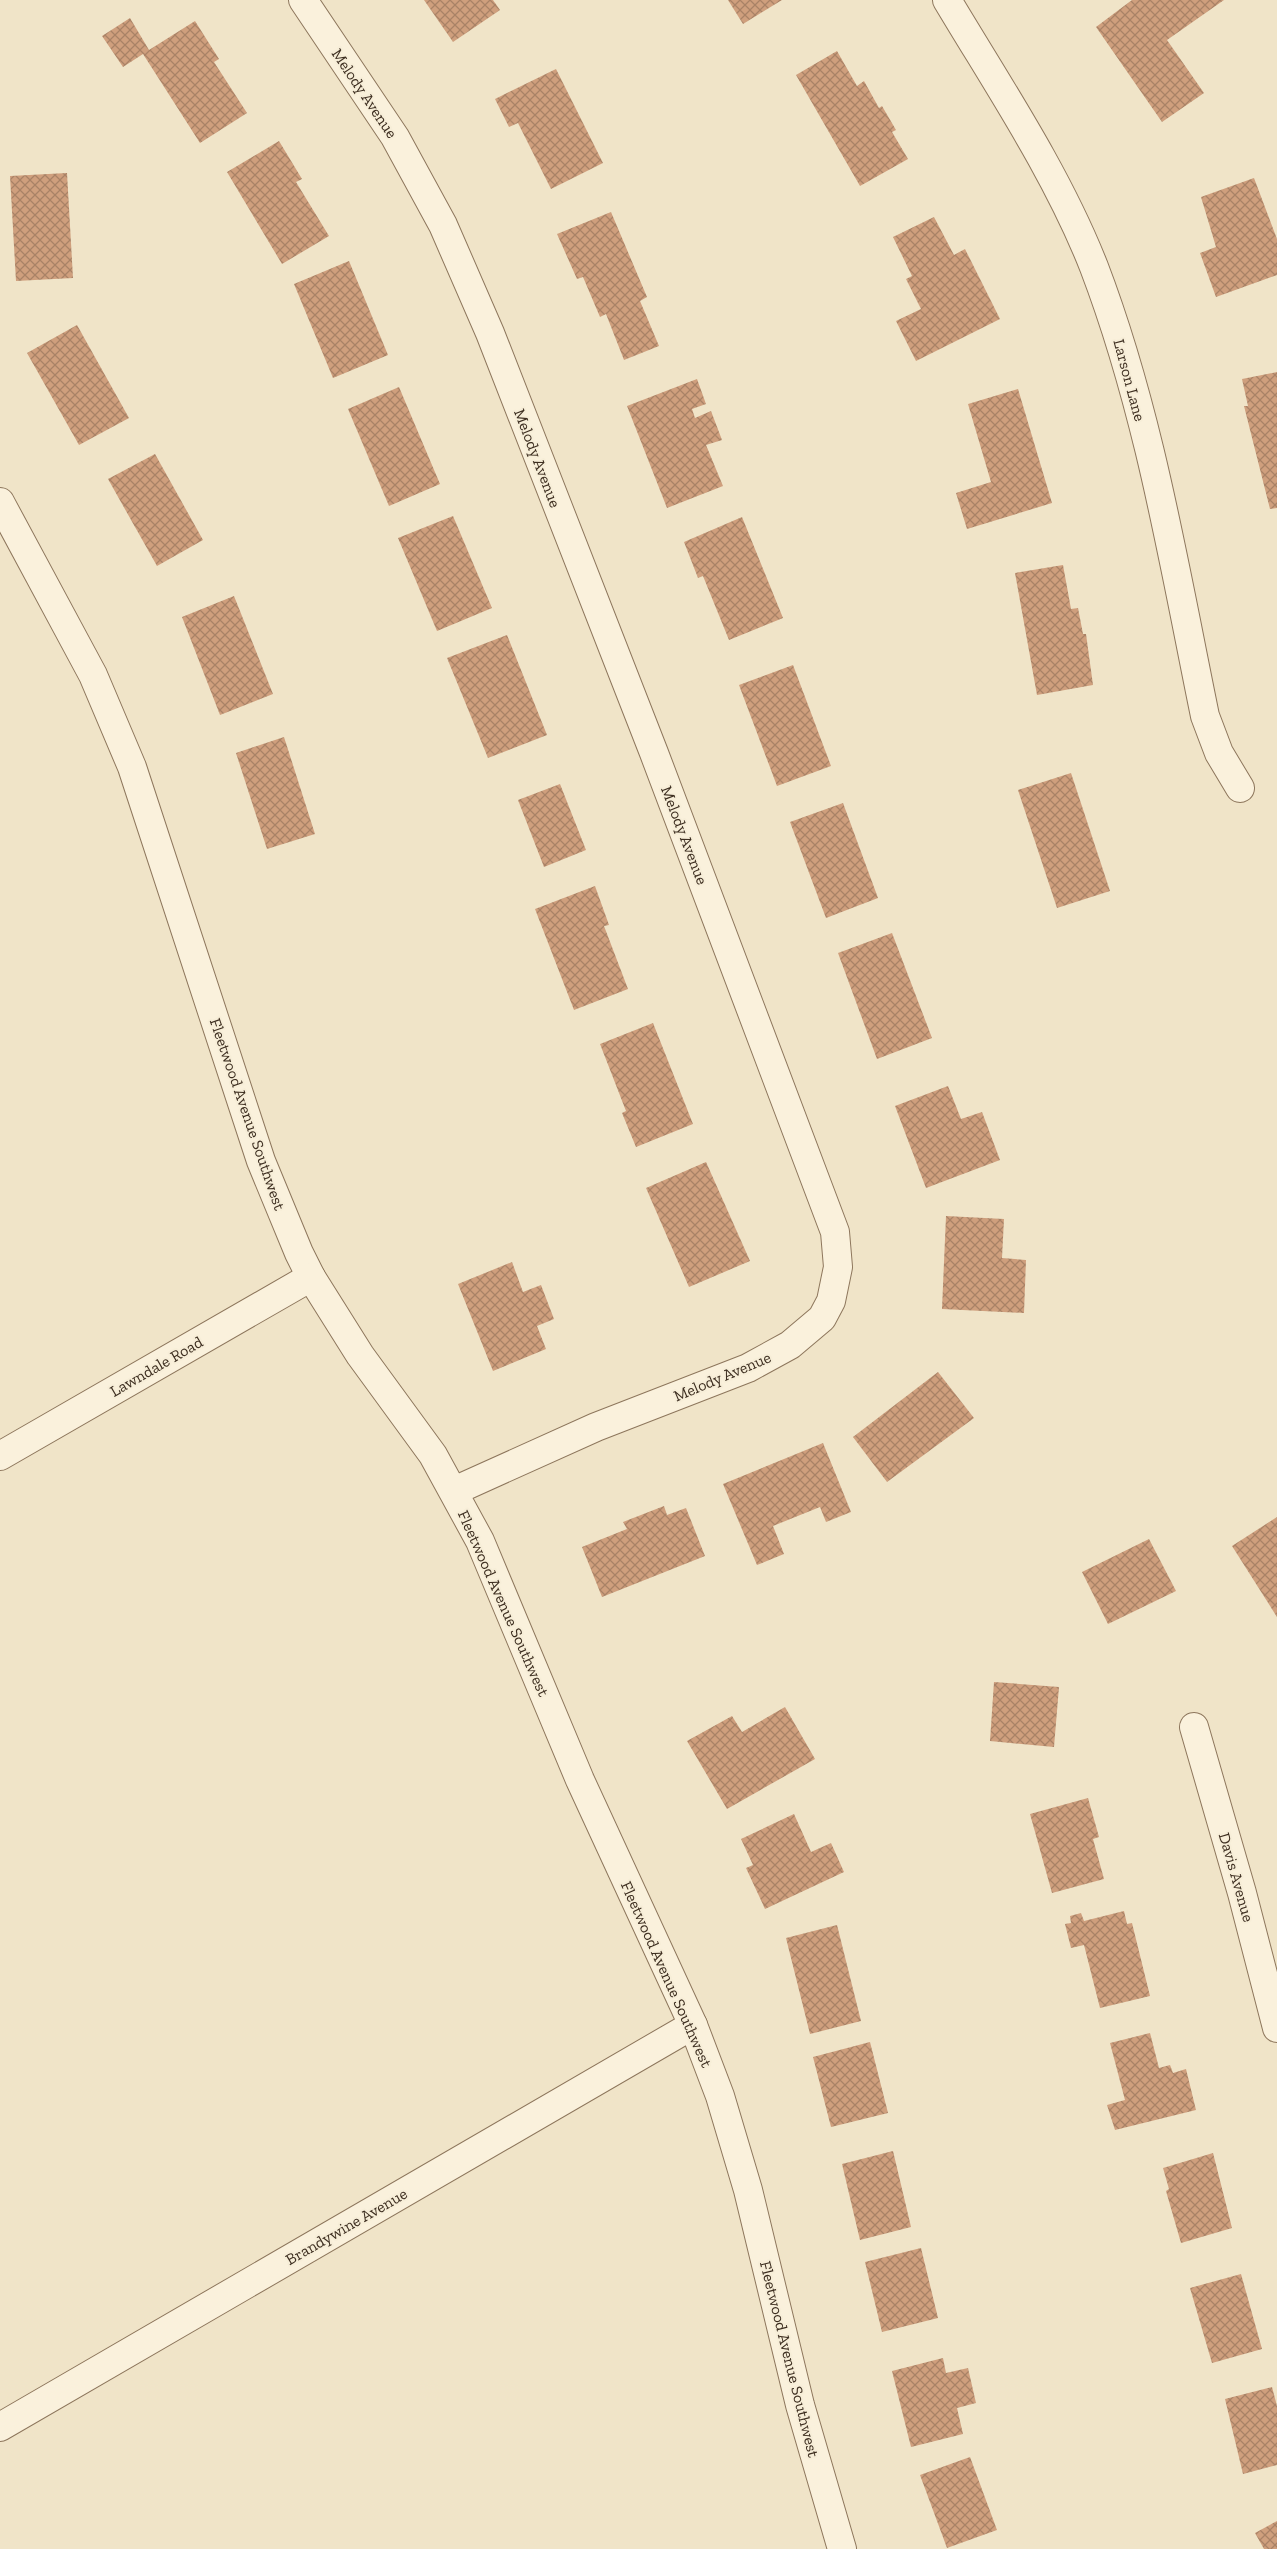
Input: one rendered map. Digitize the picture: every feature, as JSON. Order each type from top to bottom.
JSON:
[{"type":"street","name":"Melody Avenue","points":[[303,0],[395,137],[443,225],[474,297],[654,753],[835,1232],[838,1267],[831,1302],[822,1318],[790,1345],[748,1368],[596,1427],[454,1491]]},
{"type":"street","name":"Larson Lane","points":[[947,0],[1052,176],[1093,265],[1126,358],[1148,448],[1205,716],[1219,753],[1240,788]]},
{"type":"street","name":"Fleetwood Avenue Southwest","points":[[0,502],[93,675],[132,768],[261,1161],[311,1277],[360,1355],[433,1456],[480,1541],[580,1780],[693,2025],[720,2096],[748,2190],[800,2405],[842,2549]]},
{"type":"street","name":"Lawndale Road","points":[[0,1456],[311,1277]]},
{"type":"street","name":"Davis Avenue","points":[[1194,1727],[1242,1893],[1277,2028]]},
{"type":"street","name":"Brandywine Avenue","points":[[0,2427],[693,2025]]},
{"type":"building","points":[[424,0],[493,0],[500,10],[453,42]]},
{"type":"building","points":[[728,0],[782,0],[743,24]]},
{"type":"building","points":[[1132,0],[1224,0],[1167,40],[1204,93],[1162,122],[1096,27]]},
{"type":"building","points":[[130,18],[149,50],[195,21],[219,59],[214,62],[247,113],[200,143],[143,54],[123,67],[102,36]]},
{"type":"building","points":[[837,51],[857,86],[864,81],[879,108],[882,106],[896,130],[892,132],[908,159],[860,186],[796,75]]},
{"type":"building","points":[[556,69],[603,163],[551,189],[518,123],[509,127],[495,99]]},
{"type":"building","points":[[279,141],[302,179],[296,182],[329,236],[282,264],[227,172]]},
{"type":"building","points":[[67,173],[73,278],[16,281],[10,176]]},
{"type":"building","points":[[1254,178],[1277,239],[1277,275],[1216,297],[1200,253],[1216,247],[1201,197]]},
{"type":"building","points":[[611,212],[647,297],[640,301],[659,346],[624,360],[606,314],[600,317],[583,277],[577,279],[557,234]]},
{"type":"building","points":[[934,217],[954,255],[965,249],[1000,319],[916,361],[896,321],[921,309],[906,279],[912,276],[893,237]]},
{"type":"building","points":[[349,261],[388,355],[333,378],[294,284]]},
{"type":"building","points":[[77,325],[129,418],[79,445],[27,353]]},
{"type":"building","points":[[1277,372],[1277,508],[1270,509],[1244,406],[1248,406],[1242,379]]},
{"type":"building","points":[[697,379],[706,404],[692,409],[695,418],[711,411],[722,440],[706,445],[723,486],[667,508],[627,406]]},
{"type":"building","points":[[399,387],[440,484],[389,506],[348,409]]},
{"type":"building","points":[[1018,389],[1052,503],[967,529],[956,493],[991,482],[968,404]]},
{"type":"building","points":[[155,454],[203,540],[157,566],[108,479]]},
{"type":"building","points":[[453,516],[492,608],[437,631],[398,538]]},
{"type":"building","points":[[742,517],[783,618],[729,640],[703,576],[698,578],[684,542]]},
{"type":"building","points":[[1063,565],[1071,609],[1078,608],[1083,634],[1086,634],[1093,685],[1037,695],[1015,573]]},
{"type":"building","points":[[234,596],[273,694],[220,715],[182,617]]},
{"type":"building","points":[[507,635],[547,735],[488,758],[447,658]]},
{"type":"building","points":[[793,665],[831,766],[777,786],[739,685]]},
{"type":"building","points":[[284,737],[315,834],[267,849],[236,753]]},
{"type":"building","points":[[1071,773],[1110,891],[1057,908],[1018,790]]},
{"type":"building","points":[[560,784],[586,850],[544,867],[518,800]]},
{"type":"building","points":[[843,803],[878,898],[826,918],[790,822]]},
{"type":"building","points":[[595,886],[609,925],[604,926],[628,989],[574,1010],[535,909]]},
{"type":"building","points":[[892,933],[932,1038],[877,1059],[838,953]]},
{"type":"building","points":[[653,1023],[693,1124],[636,1147],[622,1113],[626,1111],[600,1044]]},
{"type":"building","points":[[948,1086],[961,1119],[982,1112],[1000,1160],[926,1188],[895,1106]]},
{"type":"building","points":[[706,1162],[750,1261],[689,1287],[646,1188]]},
{"type":"building","points":[[946,1216],[1004,1219],[1002,1258],[1026,1260],[1024,1313],[942,1309]]},
{"type":"building","points":[[512,1262],[523,1292],[541,1285],[554,1319],[537,1326],[546,1349],[493,1371],[458,1284]]},
{"type":"building","points":[[938,1372],[974,1418],[887,1482],[853,1437]]},
{"type":"building","points":[[823,1443],[851,1512],[826,1522],[820,1507],[773,1526],[784,1554],[757,1565],[723,1484]]},
{"type":"building","points":[[664,1506],[667,1515],[686,1508],[705,1556],[602,1597],[582,1547],[627,1529],[623,1522]]},
{"type":"building","points":[[1277,1517],[1277,1617],[1232,1546]]},
{"type":"building","points":[[1149,1539],[1176,1591],[1108,1624],[1082,1572]]},
{"type":"building","points":[[994,1682],[1059,1687],[1054,1747],[990,1741]]},
{"type":"building","points":[[785,1707],[815,1759],[727,1809],[687,1741],[732,1716],[742,1732]]},
{"type":"building","points":[[1088,1798],[1099,1837],[1093,1839],[1104,1879],[1052,1893],[1030,1814]]},
{"type":"building","points":[[794,1814],[811,1852],[831,1843],[844,1872],[765,1909],[746,1868],[753,1865],[741,1839]]},
{"type":"building","points":[[1124,1911],[1127,1924],[1132,1923],[1150,1996],[1100,2008],[1084,1945],[1071,1948],[1065,1924],[1071,1923],[1070,1916],[1081,1913],[1084,1921]]},
{"type":"building","points":[[837,1925],[861,2021],[810,2034],[786,1938]]},
{"type":"building","points":[[1150,2033],[1159,2068],[1170,2065],[1173,2073],[1186,2069],[1196,2110],[1115,2130],[1107,2105],[1125,2100],[1110,2043]]},
{"type":"building","points":[[870,2042],[888,2113],[831,2127],[813,2057]]},
{"type":"building","points":[[893,2151],[911,2227],[860,2240],[842,2164]]},
{"type":"building","points":[[1213,2153],[1232,2228],[1181,2243],[1166,2191],[1169,2189],[1163,2168]]},
{"type":"building","points":[[921,2248],[938,2318],[882,2332],[865,2262]]},
{"type":"building","points":[[1241,2274],[1262,2349],[1212,2363],[1190,2288]]},
{"type":"building","points":[[943,2358],[946,2373],[968,2368],[976,2403],[957,2408],[963,2434],[911,2447],[892,2371]]},
{"type":"building","points":[[1272,2387],[1277,2406],[1277,2465],[1243,2474],[1225,2399]]},
{"type":"building","points":[[970,2457],[997,2530],[947,2548],[920,2475]]},
{"type":"building","points":[[1277,2521],[1277,2549],[1264,2549],[1255,2533]]}]
